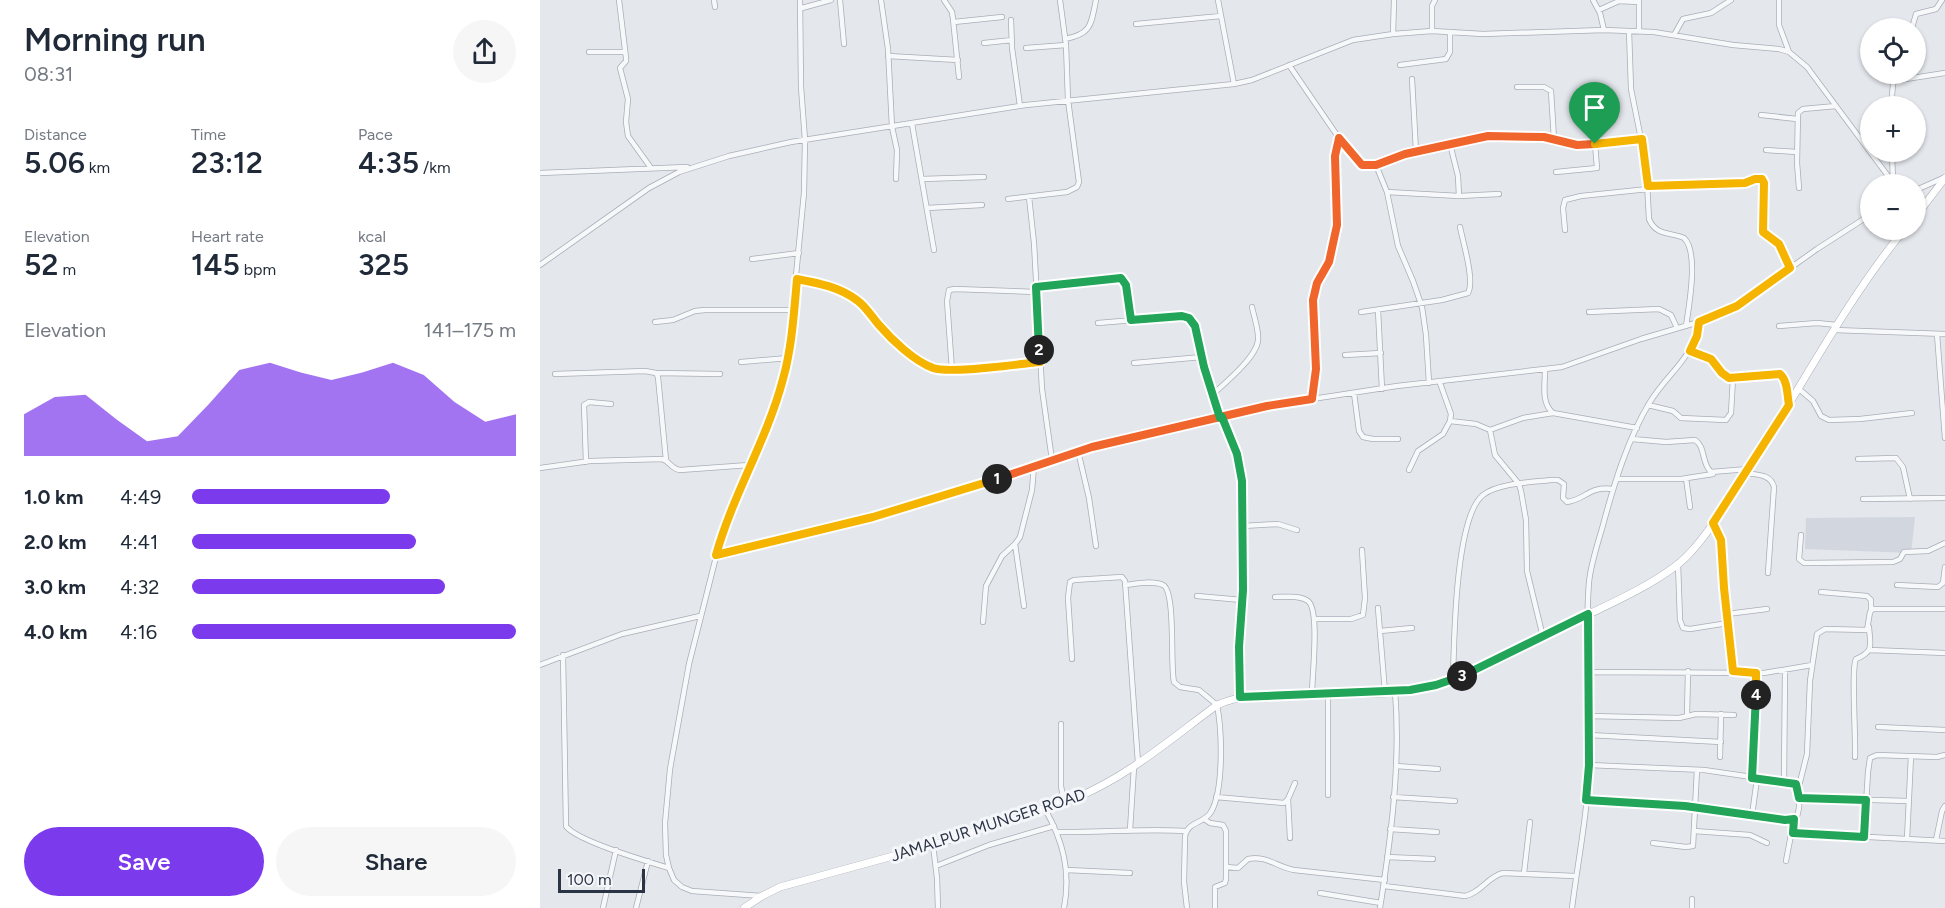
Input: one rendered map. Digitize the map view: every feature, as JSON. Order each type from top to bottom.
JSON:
[{"type":"street","points":[[619,0],[626,61],[620,68],[628,99],[626,127],[631,141],[651,168]]},
{"type":"street","points":[[714,0],[715,7]]},
{"type":"street","points":[[762,896],[692,891],[682,887],[674,880],[669,868],[665,842],[670,769],[679,710],[700,616],[716,555],[778,395],[788,358],[804,194],[805,140],[800,53],[802,8],[800,0]]},
{"type":"street","points":[[802,8],[831,0]]},
{"type":"street","points":[[840,0],[844,44]]},
{"type":"street","points":[[881,0],[888,56],[892,127],[897,150],[896,178]]},
{"type":"street","points":[[944,0],[952,12],[954,22],[959,77]]},
{"type":"street","points":[[1008,199],[1067,192],[1077,187],[1078,175],[1068,100],[1066,42],[1060,0]]},
{"type":"street","points":[[1026,48],[1066,42],[1079,36],[1087,30],[1096,0]]},
{"type":"street","points":[[1218,0],[1234,84]]},
{"type":"street","points":[[1393,34],[1394,0]]},
{"type":"street","points":[[1432,31],[1432,6],[1435,0]]},
{"type":"street","points":[[1593,0],[1599,10],[1604,30]]},
{"type":"street","points":[[1674,35],[1683,20],[1711,14],[1731,0]]},
{"type":"street","points":[[1779,0],[1779,25],[1789,52]]},
{"type":"street","points":[[1915,18],[1916,14],[1936,9],[1942,0]]},
{"type":"street","points":[[1599,10],[1619,1],[1640,1],[1639,32]]},
{"type":"street","points":[[1136,24],[1221,16]]},
{"type":"street","points":[[954,22],[1002,17]]},
{"type":"street","points":[[1011,20],[1020,106]]},
{"type":"street","points":[[540,265],[634,198],[671,176],[690,167],[764,147],[1020,106],[1234,84],[1252,80],[1348,42],[1393,34],[1432,31],[1505,34],[1629,31],[1674,35],[1789,52],[1808,67],[1886,174]]},
{"type":"street","points":[[1629,31],[1631,89],[1642,139],[1648,188],[1648,213],[1651,224],[1659,232],[1684,238],[1689,244],[1692,263],[1686,326]]},
{"type":"street","points":[[1400,65],[1446,59],[1450,52],[1450,32]]},
{"type":"street","points":[[984,43],[1012,40]]},
{"type":"street","points":[[589,52],[625,52]]},
{"type":"street","points":[[888,56],[958,60]]},
{"type":"street","points":[[1289,65],[1339,138],[1362,165],[1376,165],[1396,156],[1488,136],[1554,139],[1577,145],[1642,139]]},
{"type":"street","points":[[1926,76],[1945,73]]},
{"type":"street","points":[[1412,79],[1416,152]]},
{"type":"street","points":[[1517,87],[1544,87],[1551,91],[1554,139]]},
{"type":"street","points":[[1799,188],[1798,113],[1803,109],[1836,106]]},
{"type":"street","points":[[1761,115],[1797,119]]},
{"type":"street","points":[[912,124],[934,250]]},
{"type":"street","points":[[1312,399],[1316,369],[1313,300],[1317,283],[1329,262],[1337,225],[1335,156],[1339,138]]},
{"type":"street","points":[[1450,144],[1456,162],[1459,196]]},
{"type":"street","points":[[1556,172],[1597,168],[1595,144]]},
{"type":"street","points":[[1766,150],[1797,152]]},
{"type":"street","points":[[1376,165],[1387,192],[1398,246],[1420,302],[1426,335],[1429,383]]},
{"type":"street","points":[[540,173],[690,167]]},
{"type":"street","points":[[922,179],[984,177]]},
{"type":"street","points":[[1926,186],[1945,178]]},
{"type":"street","points":[[1926,203],[1945,178]]},
{"type":"street","points":[[1565,230],[1563,208],[1565,200],[1648,188],[1745,183],[1762,179],[1764,183],[1763,232],[1779,244],[1790,268]]},
{"type":"street","points":[[1387,192],[1459,196],[1500,194]]},
{"type":"street","points":[[1029,197],[1040,362],[1052,460]]},
{"type":"street","points":[[927,208],[982,205]]},
{"type":"street","points":[[716,555],[873,517],[1078,451],[1267,406],[1562,367],[1611,349],[1699,322],[1737,306],[1860,222]]},
{"type":"street","points":[[1361,312],[1458,297],[1470,291],[1460,227]]},
{"type":"street","name":"JAMALPUR MUNGER ROAD","points":[[744,908],[762,896],[796,882],[933,845],[1064,803],[1100,787],[1136,766],[1217,705],[1240,697],[1395,692],[1454,680],[1646,584],[1678,564],[1690,553],[1713,523],[1789,405],[1835,328],[1878,263],[1897,240]]},
{"type":"street","points":[[752,259],[800,253]]},
{"type":"street","points":[[952,370],[947,301],[949,290],[1036,290],[1121,278],[1126,285],[1131,320]]},
{"type":"street","points":[[797,279],[825,285],[848,294],[864,306],[880,326],[903,348],[934,368],[952,370],[1040,362]]},
{"type":"street","points":[[1212,395],[1242,366],[1256,347],[1258,336],[1252,307]]},
{"type":"street","points":[[1589,312],[1659,309],[1671,315],[1677,328]]},
{"type":"street","points":[[655,322],[673,320],[695,311],[705,310],[794,310]]},
{"type":"street","points":[[1378,310],[1382,389]]},
{"type":"street","points":[[1098,323],[1186,316],[1195,326],[1212,395],[1237,454],[1240,468],[1243,526],[1239,647],[1240,697]]},
{"type":"street","points":[[1572,908],[1589,765],[1588,614],[1590,580],[1613,489],[1632,439],[1648,405],[1690,351],[1697,336],[1699,322]]},
{"type":"street","points":[[1779,326],[1817,323],[1835,328],[1945,334]]},
{"type":"street","points":[[1937,334],[1945,438]]},
{"type":"street","points":[[1690,351],[1711,359],[1724,376],[1733,378],[1780,374],[1785,380],[1789,405]]},
{"type":"street","points":[[1345,355],[1381,353]]},
{"type":"street","points":[[1134,363],[1202,357]]},
{"type":"street","points":[[741,362],[788,358]]},
{"type":"street","points":[[1545,370],[1545,400],[1553,413]]},
{"type":"street","points":[[555,374],[645,371],[720,374]]},
{"type":"street","points":[[656,373],[666,460],[673,468],[680,470],[749,465]]},
{"type":"street","points":[[1648,405],[1673,411],[1681,418],[1726,420],[1731,413],[1733,378]]},
{"type":"street","points":[[1410,470],[1418,451],[1443,434],[1450,421],[1440,382]]},
{"type":"street","points":[[1799,389],[1813,401],[1821,416],[1829,420],[1912,413]]},
{"type":"street","points":[[1354,393],[1359,431],[1363,437],[1398,439]]},
{"type":"street","points":[[586,462],[584,405],[589,402],[611,404]]},
{"type":"street","points":[[1450,421],[1476,424],[1490,430],[1522,418],[1553,413],[1637,428]]},
{"type":"street","points":[[1490,430],[1495,455],[1519,484],[1526,520],[1528,580],[1543,637]]},
{"type":"street","points":[[1632,439],[1666,442],[1695,440],[1701,444],[1708,470],[1716,473]]},
{"type":"street","points":[[1078,451],[1089,498],[1096,546]]},
{"type":"street","points":[[1858,459],[1896,458],[1903,467],[1910,499]]},
{"type":"street","points":[[540,468],[586,462],[666,460]]},
{"type":"street","points":[[983,622],[986,586],[1002,556],[1020,537],[1032,490],[1034,466]]},
{"type":"street","points":[[1617,479],[1686,478],[1747,471],[1771,479],[1774,487],[1768,573]]},
{"type":"street","points":[[1686,478],[1690,507]]},
{"type":"street","points":[[1454,680],[1454,638],[1461,564],[1469,519],[1482,495],[1519,484],[1558,480],[1564,484],[1563,498],[1567,502],[1594,489],[1613,489]]},
{"type":"street","points":[[1863,499],[1945,498]]},
{"type":"street","points":[[1713,523],[1721,540],[1733,671]]},
{"type":"street","points":[[1243,526],[1278,524],[1297,530]]},
{"type":"street","points":[[1801,535],[1799,559],[1804,563],[1893,562],[1900,559],[1906,551],[1928,550],[1945,543]]},
{"type":"street","points":[[1015,544],[1024,606]]},
{"type":"street","points":[[1315,619],[1351,619],[1363,615],[1365,598],[1362,550]]},
{"type":"street","points":[[1678,564],[1680,620],[1683,628],[1690,629],[1728,622]]},
{"type":"street","points":[[1897,585],[1938,587],[1942,583],[1945,567]]},
{"type":"street","points":[[1072,659],[1068,598],[1070,582],[1119,576],[1124,579],[1136,766],[1130,830]]},
{"type":"street","points":[[1125,585],[1162,584],[1167,588],[1174,682],[1180,687],[1199,690],[1217,705],[1221,739],[1216,797],[1212,810],[1204,819],[1191,825],[1186,831],[1184,882],[1187,908]]},
{"type":"street","points":[[1821,592],[1867,596],[1871,600],[1870,650],[1854,662],[1855,757]]},
{"type":"street","points":[[1197,596],[1242,600]]},
{"type":"street","points":[[1275,597],[1301,598],[1308,601],[1312,607],[1315,619],[1312,694]]},
{"type":"street","points":[[1378,608],[1385,692]]},
{"type":"street","points":[[1727,614],[1767,609]]},
{"type":"street","points":[[1871,610],[1945,609]]},
{"type":"street","points":[[540,664],[633,631],[700,616]]},
{"type":"street","points":[[1798,790],[1806,763],[1812,664],[1816,637],[1820,631],[1864,630],[1869,627]]},
{"type":"street","points":[[1380,631],[1412,628]]},
{"type":"street","points":[[1870,650],[1945,654]]},
{"type":"street","points":[[563,655],[566,826],[572,833],[669,868]]},
{"type":"street","points":[[1588,672],[1733,671],[1756,673],[1812,664]]},
{"type":"street","points":[[1784,782],[1785,670]]},
{"type":"street","points":[[1687,716],[1688,671]]},
{"type":"street","points":[[1752,815],[1755,778],[1756,673]]},
{"type":"street","points":[[1320,894],[1381,905],[1396,766],[1398,734],[1395,692]]},
{"type":"street","points":[[1328,694],[1328,795]]},
{"type":"street","points":[[1589,716],[1679,718],[1696,714],[1734,715]]},
{"type":"street","points":[[1720,757],[1721,714]]},
{"type":"street","points":[[1061,724],[1060,786],[1064,803]]},
{"type":"street","points":[[1878,727],[1945,730]]},
{"type":"street","points":[[1589,735],[1721,742]]},
{"type":"street","points":[[1864,837],[1870,758],[1877,755],[1936,757],[1945,755]]},
{"type":"street","points":[[1907,839],[1911,756]]},
{"type":"street","points":[[1589,765],[1697,770],[1796,784],[1799,798],[1798,812],[1794,819],[1786,861]]},
{"type":"street","points":[[1396,766],[1438,769]]},
{"type":"street","points":[[1653,843],[1690,847],[1694,843],[1697,770]]},
{"type":"street","points":[[1290,838],[1288,800],[1295,783]]},
{"type":"street","points":[[1216,797],[1278,804],[1288,800]]},
{"type":"street","points":[[1393,797],[1455,801]]},
{"type":"street","points":[[1799,798],[1909,801]]},
{"type":"street","points":[[1586,800],[1695,807],[1794,819]]},
{"type":"street","points":[[1936,840],[1945,806]]},
{"type":"street","points":[[1045,809],[1057,832],[1066,858],[1064,908]]},
{"type":"street","points":[[1204,819],[1225,828],[1226,881],[1215,887],[1215,908]]},
{"type":"street","points":[[1524,873],[1530,822]]},
{"type":"street","points":[[936,866],[989,845],[1054,826]]},
{"type":"street","points":[[1390,829],[1437,832]]},
{"type":"street","points":[[1057,832],[1186,831]]},
{"type":"street","points":[[1694,831],[1750,835],[1767,843]]},
{"type":"street","points":[[1793,833],[1945,841]]},
{"type":"street","points":[[933,845],[938,908]]},
{"type":"street","points":[[603,908],[616,850]]},
{"type":"street","points":[[1387,857],[1433,859]]},
{"type":"street","points":[[1226,867],[1238,868],[1248,859],[1266,858],[1280,866],[1294,870],[1465,896],[1475,893],[1496,875],[1524,873],[1575,876]]},
{"type":"street","points":[[636,908],[648,861]]},
{"type":"street","points":[[1067,870],[1130,873]]},
{"type":"street","points":[[1692,899],[1692,908]]},
{"type":"shaded area","points":[[1915,517],[1911,553],[1805,549],[1806,518]]},
{"type":"route","points":[[1595,144],[1577,145],[1544,137],[1488,136],[1396,156],[1376,165],[1365,166],[1353,157],[1339,138],[1335,156],[1337,225],[1329,262],[1317,283],[1313,300],[1316,369],[1311,392],[1312,399],[1267,406],[1222,417],[1130,437],[1066,455],[958,492],[873,517],[716,555],[736,497],[776,402],[783,379],[788,358],[797,279],[825,285],[848,294],[864,306],[892,339],[903,348],[934,368],[952,370],[1040,362],[1036,287],[1121,278],[1126,285],[1131,320],[1186,316],[1193,322],[1204,367],[1220,418],[1222,417],[1237,454],[1242,481],[1243,590],[1239,647],[1240,697],[1380,693],[1436,685],[1454,680],[1482,667],[1588,614],[1589,765],[1586,800],[1685,806],[1785,820],[1794,819],[1793,833],[1864,837],[1866,800],[1799,798],[1796,784],[1752,778],[1756,673],[1733,671],[1721,540],[1713,523],[1789,405],[1782,375],[1729,378],[1724,376],[1711,359],[1690,351],[1697,336],[1699,322],[1718,316],[1737,306],[1790,268],[1782,248],[1763,232],[1764,180],[1758,178],[1748,183],[1648,186],[1642,139],[1595,144]]}]
